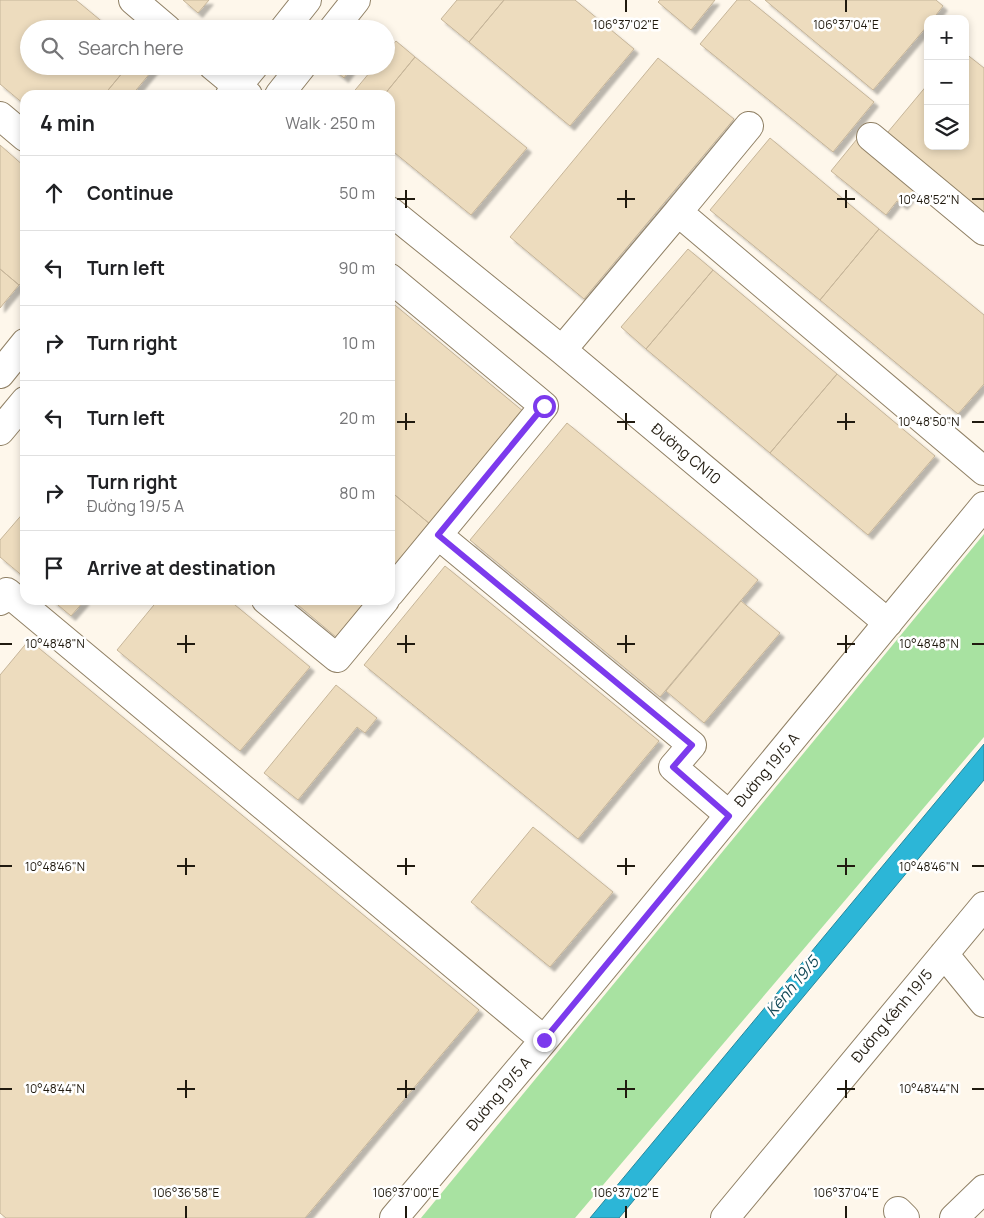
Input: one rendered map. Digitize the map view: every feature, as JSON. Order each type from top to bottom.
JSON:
[{"type":"street","points":[[133,0],[157,20]]},
{"type":"street","points":[[291,20],[307,0]]},
{"type":"street","points":[[340,20],[356,0]]},
{"type":"street","points":[[226,75],[242,86]]},
{"type":"street","points":[[283,90],[295,75]]},
{"type":"street","points":[[0,116],[20,133]]},
{"type":"street","points":[[562,350],[749,126]]},
{"type":"street","points":[[871,137],[984,231]]},
{"type":"street","points":[[678,212],[984,470]]},
{"type":"street","name":"Đường CN10","points":[[395,214],[562,350],[888,623]]},
{"type":"street","points":[[395,282],[544,406],[395,587]]},
{"type":"street","points":[[0,374],[20,349]]},
{"type":"street","points":[[0,431],[20,407]]},
{"type":"street","name":"Đường 19/5 A","points":[[394,1218],[544,1040],[984,506]]},
{"type":"street","points":[[438,535],[692,745],[673,767],[729,816]]},
{"type":"street","points":[[0,601],[7,592],[20,603]]},
{"type":"street","points":[[23,605],[544,1040]]},
{"type":"street","points":[[272,605],[337,658],[380,605]]},
{"type":"street","name":"Đường Kênh 19/5","points":[[724,1218],[984,906]]},
{"type":"street","points":[[944,954],[984,1003]]},
{"type":"street","points":[[954,1218],[984,1189]]},
{"type":"green space","points":[[984,534],[984,737],[575,1218],[421,1218]]},
{"type":"water","name":"Kênh 19/5","points":[[984,744],[984,780],[619,1218],[590,1218]]},
{"type":"building","points":[[0,0],[76,0],[100,20],[20,20],[20,75],[121,75],[108,90],[20,90],[20,101],[0,84]]},
{"type":"building","points":[[183,0],[209,0],[198,13]]},
{"type":"building","points":[[457,0],[504,0],[469,42],[441,19]]},
{"type":"building","points":[[504,0],[575,0],[634,49],[570,126],[469,42]]},
{"type":"building","points":[[660,0],[715,0],[691,30],[658,2]]},
{"type":"building","points":[[737,0],[749,0],[874,102],[833,152],[700,44]]},
{"type":"building","points":[[765,0],[936,0],[943,6],[936,15],[924,15],[924,30],[873,90]]},
{"type":"building","points":[[395,42],[415,57],[388,90],[355,90],[368,75],[395,75]]},
{"type":"building","points":[[969,56],[984,68],[984,221],[883,138],[924,89],[924,150],[969,150]]},
{"type":"building","points":[[415,57],[527,148],[471,215],[395,153],[395,90],[388,90]]},
{"type":"building","points":[[658,58],[734,119],[584,299],[510,237]]},
{"type":"building","points":[[121,75],[149,75],[136,90],[108,90]]},
{"type":"building","points":[[770,138],[879,229],[820,300],[710,210]]},
{"type":"building","points":[[857,139],[918,188],[903,205],[897,201],[886,215],[831,171]]},
{"type":"building","points":[[0,145],[20,163],[20,284],[0,269]]},
{"type":"building","points":[[879,229],[984,315],[984,384],[958,414],[820,300]]},
{"type":"building","points":[[688,249],[713,270],[646,349],[621,327]]},
{"type":"building","points":[[0,269],[19,285],[0,308]]},
{"type":"building","points":[[713,270],[837,374],[770,453],[646,349]]},
{"type":"building","points":[[395,305],[524,412],[430,524],[395,495]]},
{"type":"building","points":[[837,374],[935,456],[868,535],[770,453]]},
{"type":"building","points":[[567,423],[758,580],[660,697],[470,540]]},
{"type":"building","points":[[395,495],[430,524],[395,566]]},
{"type":"building","points":[[20,517],[20,574],[0,557],[0,540]]},
{"type":"building","points":[[445,566],[659,741],[578,839],[364,665]]},
{"type":"building","points":[[741,601],[780,633],[704,723],[666,691]]},
{"type":"building","points":[[58,605],[81,605],[71,616]]},
{"type":"building","points":[[154,605],[235,605],[310,667],[240,751],[117,650]]},
{"type":"building","points":[[298,605],[362,605],[336,637]]},
{"type":"building","points":[[29,640],[479,1010],[305,1218],[6,1218],[0,1213],[0,675]]},
{"type":"building","points":[[336,685],[377,718],[365,733],[357,727],[298,800],[264,773]]},
{"type":"building","points":[[533,827],[613,892],[550,967],[471,902]]},
{"type":"route","points":[[544,406],[438,535],[692,745],[673,767],[729,816],[544,1040]]}]
